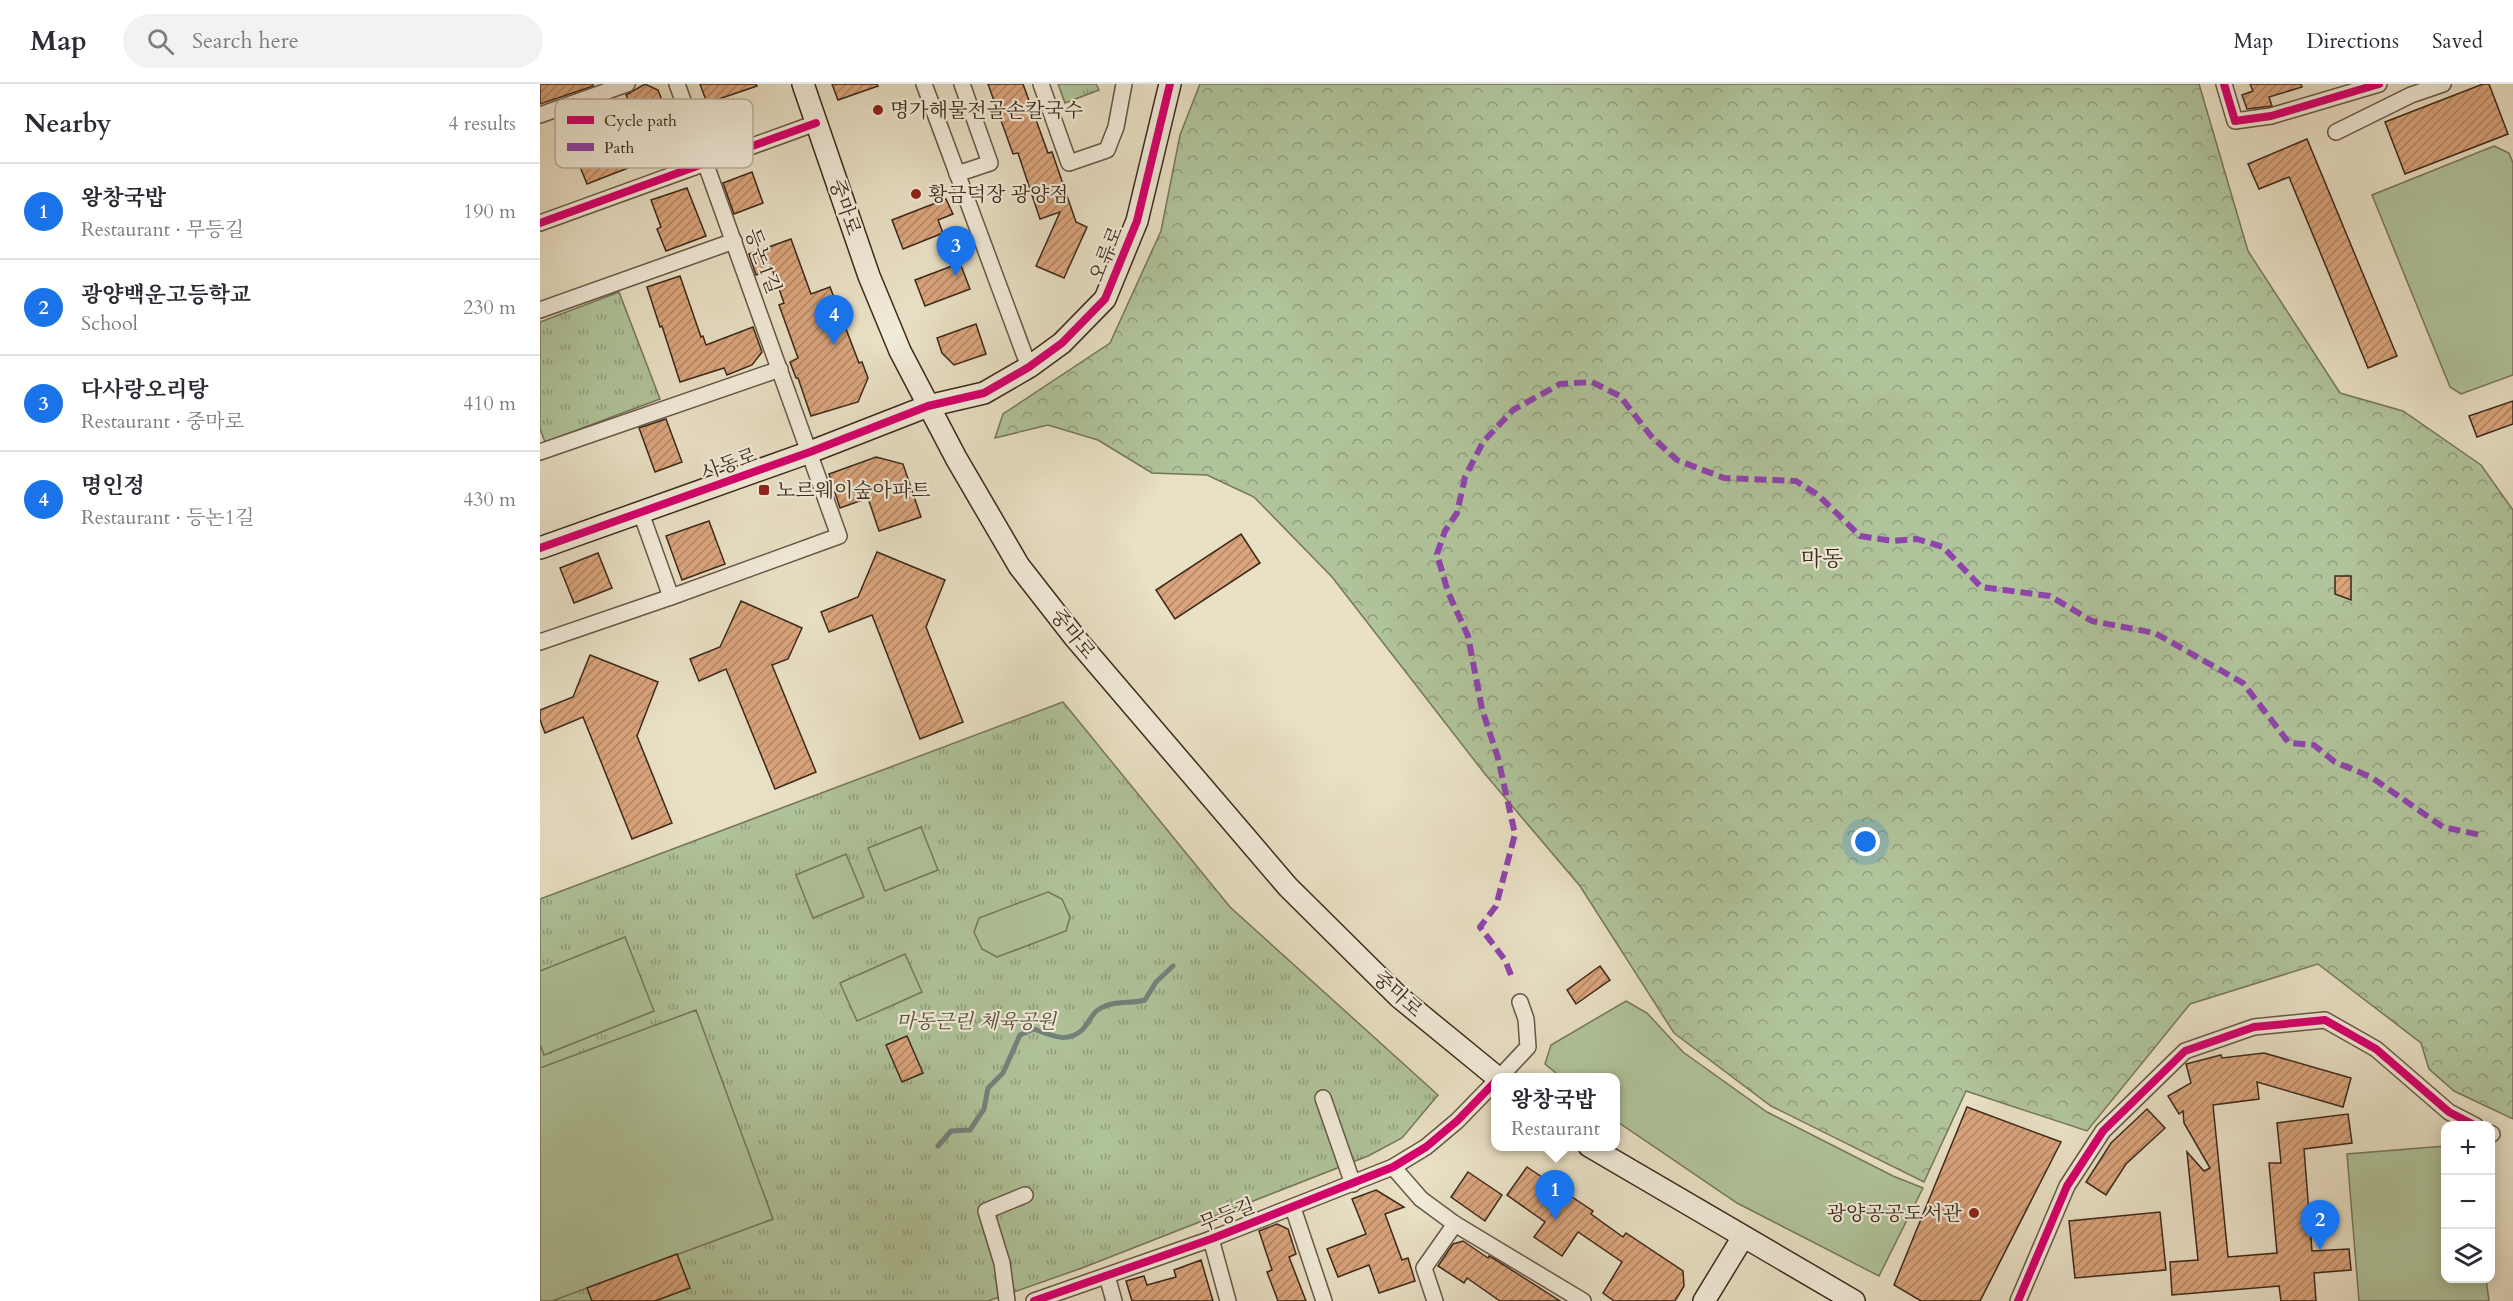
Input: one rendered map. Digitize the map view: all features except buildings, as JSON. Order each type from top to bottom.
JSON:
[{"type":"main road","name":"중마로","points":[[803,84],[870,278],[900,351],[928,406],[1019,566],[1076,639],[1288,887],[1398,997],[1494,1073]]},
{"type":"main road","name":"오류로","points":[[928,406],[984,393],[1029,367],[1062,343],[1106,299],[1137,221],[1170,84]]},
{"type":"main road","name":"사동로","points":[[540,548],[810,452],[928,406]]},
{"type":"main road","points":[[1598,1151],[1854,1301]]},
{"type":"main road","points":[[1704,1301],[1743,1236]]},
{"type":"street","points":[[585,99],[627,84]]},
{"type":"street","name":"등논1길","points":[[677,84],[682,99]]},
{"type":"street","points":[[924,84],[1029,367]]},
{"type":"street","points":[[957,174],[990,163],[962,84]]},
{"type":"street","points":[[1041,84],[1069,163],[1107,150],[1116,127],[1124,84]]},
{"type":"street","points":[[2224,84],[2235,121],[2271,116],[2379,84]]},
{"type":"street","points":[[2336,132],[2411,95],[2443,84]]},
{"type":"street","points":[[540,115],[555,110]]},
{"type":"street","points":[[753,146],[816,123]]},
{"type":"street","points":[[540,223],[695,168]]},
{"type":"street","name":"등논1길","points":[[671,597],[839,536],[707,168]]},
{"type":"street","points":[[540,310],[734,241]]},
{"type":"street","points":[[540,452],[780,369]]},
{"type":"street","points":[[540,642],[671,597],[641,513]]},
{"type":"street","points":[[1503,1073],[1528,1047],[1526,1019],[1520,1002]]},
{"type":"street","points":[[2018,1301],[2067,1186],[2103,1131],[2184,1052],[2254,1027],[2325,1020],[2376,1048],[2450,1112],[2468,1121]]},
{"type":"street","name":"무등길","points":[[1034,1301],[1211,1239],[1393,1167],[1426,1147],[1457,1121],[1491,1086]]},
{"type":"street","points":[[1323,1098],[1353,1184]]},
{"type":"street","points":[[1393,1167],[1421,1198],[1455,1224],[1583,1301]]},
{"type":"street","points":[[1007,1301],[1002,1263],[986,1211],[1025,1195]]},
{"type":"street","points":[[1293,1208],[1324,1301]]},
{"type":"street","points":[[1435,1301],[1424,1268],[1455,1224]]},
{"type":"street","points":[[1211,1239],[1228,1301]]},
{"type":"street","points":[[1107,1276],[1114,1301]]},
{"type":"green space","points":[[1058,84],[1096,84],[1099,90],[1065,103]]},
{"type":"green space","points":[[1200,84],[2199,84],[2248,251],[2340,393],[2403,411],[2481,465],[2513,510],[2513,1119],[2454,1091],[2429,1069],[2421,1043],[2318,964],[2190,1004],[2087,1131],[1966,1091],[1924,1182],[1771,1106],[1674,1033],[1580,886],[1485,774],[1332,577],[1254,497],[1207,475],[1152,473],[1098,440],[1048,425],[995,438],[1003,414],[1110,343],[1161,231],[1180,135]]},
{"type":"green space","points":[[2494,146],[2509,153],[2513,163],[2513,375],[2461,394],[2450,387],[2372,195]]},
{"type":"green space","points":[[619,292],[660,399],[545,442],[540,429],[540,322]]},
{"type":"green space","name":"마동근린 체육공원","points":[[1063,702],[1230,907],[1438,1095],[1402,1138],[1368,1156],[1082,1268],[988,1301],[540,1301],[540,899]]},
{"type":"green space","points":[[921,827],[938,870],[885,891],[868,848]]},
{"type":"green space","points":[[846,854],[864,897],[813,918],[796,875]]},
{"type":"green space","points":[[1048,892],[1062,899],[1070,917],[1066,931],[997,957],[982,949],[974,932],[979,918]]},
{"type":"green space","points":[[625,937],[654,1011],[544,1055],[540,1044],[540,971]]},
{"type":"green space","points":[[905,954],[922,992],[857,1021],[840,983]]},
{"type":"green space","points":[[1626,1001],[1647,1013],[1683,1052],[1767,1112],[1893,1176],[1923,1188],[1879,1276],[1737,1203],[1620,1123],[1620,1073],[1556,1073],[1545,1064],[1551,1045]]},
{"type":"green space","points":[[696,1010],[773,1219],[552,1301],[540,1301],[540,1068]]},
{"type":"green space","points":[[2441,1146],[2441,1283],[2487,1283],[2489,1301],[2359,1301],[2347,1154]]},
{"type":"waterway","points":[[938,1146],[951,1131],[970,1130],[984,1109],[988,1088],[1003,1073],[1020,1035],[1034,1029],[1058,1037],[1070,1037],[1084,1028],[1096,1011],[1104,1006],[1145,1000],[1156,982],[1173,966]]},
{"type":"marked path","points":[[1511,975],[1505,960],[1480,927],[1496,906],[1515,834],[1498,758],[1482,709],[1468,636],[1448,592],[1437,554],[1445,531],[1457,513],[1465,477],[1483,442],[1513,410],[1560,384],[1592,382],[1620,396],[1651,436],[1677,460],[1724,478],[1796,481],[1818,495],[1860,536],[1893,541],[1917,539],[1943,547],[1981,587],[2050,596],[2092,621],[2155,633],[2243,683],[2289,743],[2314,745],[2335,762],[2371,777],[2443,827],[2481,835]]},
{"type":"cycle path","points":[[540,548],[810,452],[928,406],[984,393],[1029,367],[1062,343],[1105,299],[1137,221],[1170,84]]},
{"type":"cycle path","points":[[2224,84],[2235,121],[2271,116],[2379,84]]},
{"type":"cycle path","points":[[753,146],[816,123]]},
{"type":"cycle path","points":[[540,223],[692,168]]},
{"type":"cycle path","points":[[2018,1301],[2067,1186],[2103,1131],[2185,1051],[2254,1027],[2325,1020],[2376,1049],[2449,1112],[2466,1121]]},
{"type":"cycle path","points":[[1034,1301],[1211,1239],[1393,1167],[1426,1147],[1457,1121],[1491,1086]]},
{"type":"place","name":"명가해물전골손칼국수","points":[[878,110]]},
{"type":"place","name":"황금덕장 광양점","points":[[916,194]]},
{"type":"place","name":"다사랑오리탕","points":[[956,276]]},
{"type":"place","name":"명인정","points":[[834,345]]},
{"type":"place","name":"노르웨이숲아파트","points":[[764,490]]},
{"type":"place","name":"광양공공도서관","points":[[1974,1213]]},
{"type":"place","name":"왕창국밥","points":[[1555,1220]]},
{"type":"place","name":"광양백운고등학교","points":[[2320,1250]]},
{"type":"district","name":"마동","points":[[1822,559]]}]
